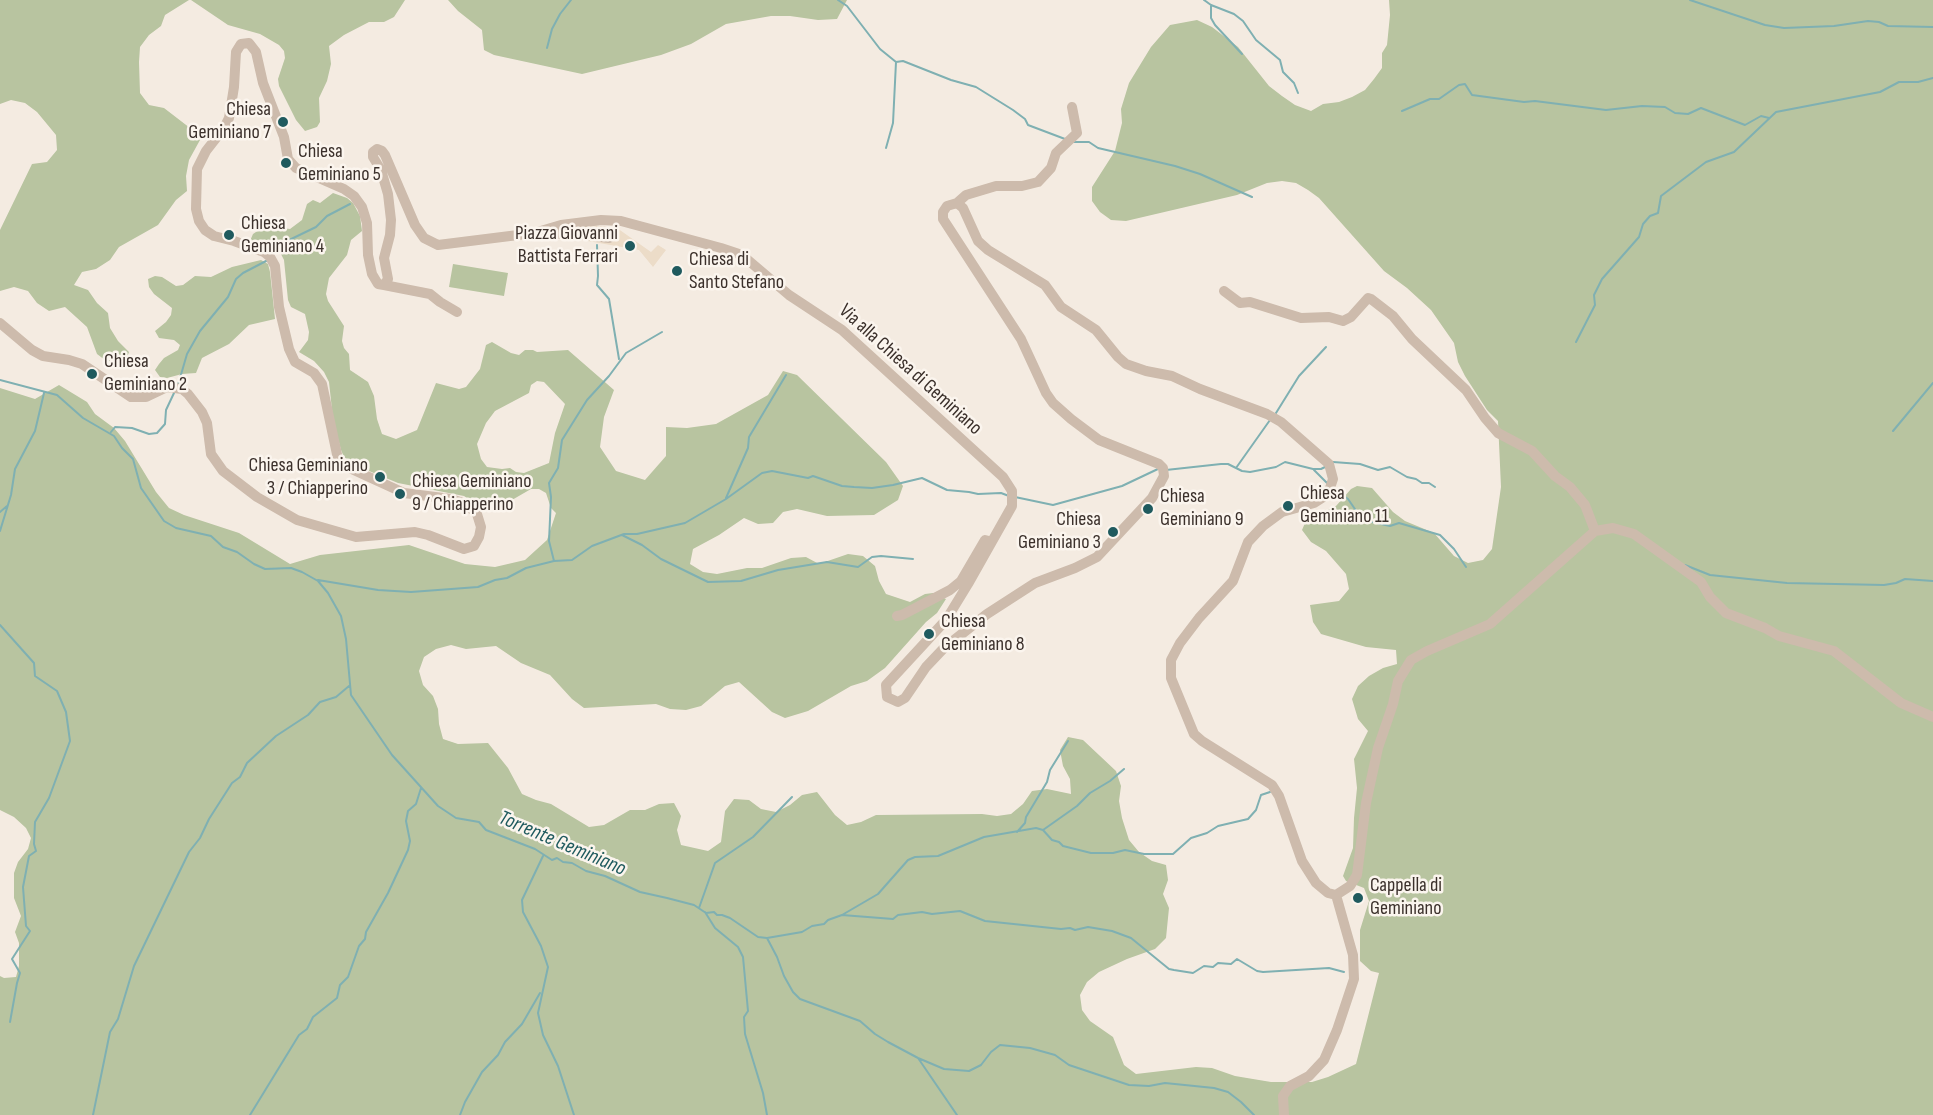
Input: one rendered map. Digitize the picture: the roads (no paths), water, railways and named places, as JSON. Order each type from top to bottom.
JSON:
[{"type":"street","points":[[0,323],[32,350],[43,356],[82,364],[131,396],[146,397],[167,387],[182,389],[202,412],[207,423],[211,454],[223,471],[264,501],[297,520],[356,537],[405,531],[422,532],[461,548],[470,548],[476,543],[481,530],[478,517],[469,506],[451,498],[404,493],[345,466],[338,459],[322,384],[314,373],[295,362],[289,349],[279,307],[275,266],[270,257],[264,252],[214,236],[205,230],[196,216],[197,169],[206,151],[229,118],[236,52],[242,44],[249,43],[255,48],[263,83],[284,137],[288,159],[296,168],[344,189],[354,196],[362,207],[367,223],[368,255],[375,281],[384,285],[430,294],[457,312]]},
{"type":"street","points":[[1072,107],[1077,133],[1056,153],[1051,168],[1038,182],[1022,186],[996,186],[966,195],[957,204],[963,208],[978,241],[1045,285],[1061,307],[1096,330],[1126,364],[1172,376],[1267,414],[1281,422],[1329,464],[1333,479],[1328,494],[1314,503],[1282,512],[1263,526],[1248,542],[1233,581],[1198,618],[1171,660],[1171,678],[1194,734],[1272,785],[1279,796],[1302,861],[1316,883],[1328,893],[1336,895],[1350,886],[1358,875],[1366,803],[1378,748],[1398,681],[1411,660],[1490,624],[1594,531],[1613,528],[1634,534],[1701,582],[1710,597],[1726,613],[1779,636],[1834,651],[1901,703],[1933,717]]},
{"type":"street","name":"Via alla Chiesa di Geminiano","points":[[384,285],[388,279],[384,258],[391,220],[388,194],[381,170],[373,157],[373,152],[377,149],[385,155],[415,225],[428,241],[438,245],[539,234],[561,225],[589,221],[621,221],[671,233],[742,255],[789,295],[842,330],[1003,477],[1012,490],[1012,506],[946,620],[886,685],[886,693],[890,699],[898,702],[905,698],[926,667],[944,648],[987,614],[1035,583],[1097,557],[1152,498],[1164,476],[1163,468],[1159,464],[1099,440],[1053,403],[1021,339],[943,219],[944,208],[950,204],[957,204]]},
{"type":"street","points":[[539,234],[572,233],[609,238]]},
{"type":"street","points":[[1224,291],[1240,303],[1250,302],[1302,318],[1329,317],[1343,321],[1351,317],[1368,298],[1371,299],[1393,316],[1412,339],[1466,390],[1498,433],[1532,451],[1556,477],[1570,487],[1585,505],[1594,531]]},
{"type":"street","points":[[905,605],[897,616],[950,590],[961,581],[985,540],[991,543]]},
{"type":"street","points":[[1284,1115],[1282,1096],[1290,1086],[1309,1076],[1324,1060],[1354,979],[1353,955],[1336,895]]},
{"type":"waterway","points":[[547,48],[552,29],[571,0]]},
{"type":"waterway","points":[[838,0],[847,6],[880,49],[896,62],[903,61],[976,87],[1013,110],[1025,119],[1028,125],[1065,139]]},
{"type":"waterway","points":[[1204,0],[1234,14],[1243,21],[1256,40],[1280,60],[1283,72],[1294,83],[1298,93]]},
{"type":"waterway","points":[[1690,0],[1765,25],[1784,28],[1834,26],[1868,21],[1888,26],[1933,27]]},
{"type":"waterway","points":[[1211,6],[1211,18],[1215,25],[1242,54]]},
{"type":"waterway","points":[[886,148],[893,123],[896,62]]},
{"type":"waterway","points":[[1576,342],[1595,305],[1594,295],[1602,279],[1639,237],[1643,224],[1650,216],[1658,213],[1661,196],[1706,162],[1734,152],[1776,112],[1880,92],[1899,82],[1918,82],[1933,78]]},
{"type":"waterway","points":[[1402,111],[1430,99],[1439,99],[1459,85],[1465,84],[1472,95],[1524,102],[1535,101],[1606,110],[1642,106],[1665,107],[1675,113],[1688,114],[1701,108],[1745,125],[1761,116],[1769,118]]},
{"type":"waterway","points":[[1073,142],[1089,142],[1098,148],[1175,166],[1200,174],[1252,197]]},
{"type":"waterway","points":[[273,254],[283,243],[316,227],[327,216],[350,204]]},
{"type":"waterway","points":[[597,245],[597,285],[609,299],[619,359]]},
{"type":"waterway","points":[[178,385],[187,354],[200,331],[228,297],[236,279],[268,260]]},
{"type":"waterway","points":[[554,561],[549,541],[551,497],[549,483],[558,468],[562,440],[587,400],[626,353],[662,332]]},
{"type":"waterway","points":[[1276,413],[1299,376],[1326,347]]},
{"type":"waterway","points":[[726,498],[748,448],[749,437],[786,375]]},
{"type":"waterway","name":"Torrente Geminiano","points":[[0,380],[57,395],[83,418],[114,436],[133,459],[141,488],[164,521],[176,528],[211,536],[223,547],[237,552],[265,569],[291,568],[318,581],[341,616],[346,639],[351,695],[392,755],[438,806],[456,818],[479,822],[486,830],[535,849],[552,860],[557,858],[640,892],[694,905],[706,913],[714,912],[730,918],[758,937],[767,938],[784,976],[800,999],[860,1021],[888,1042],[944,1069],[969,1071],[981,1065],[1000,1045],[1030,1048],[1055,1055],[1069,1065],[1129,1085],[1149,1086],[1165,1083],[1214,1088],[1228,1092],[1254,1115]]},
{"type":"waterway","points":[[1893,431],[1933,383]]},
{"type":"waterway","points":[[0,531],[11,495],[15,469],[35,431],[44,393]]},
{"type":"waterway","points":[[111,432],[115,427],[132,428],[149,434],[157,433],[165,424],[166,410],[174,393]]},
{"type":"waterway","points":[[1236,468],[1270,420]]},
{"type":"waterway","points":[[1166,470],[1228,464],[1250,472],[1276,467],[1285,462],[1313,469],[1325,467]]},
{"type":"waterway","points":[[1333,462],[1360,464],[1378,470],[1390,467],[1407,477],[1435,487]]},
{"type":"waterway","points":[[1015,497],[1053,505],[1122,486],[1160,468]]},
{"type":"waterway","points":[[1314,470],[1327,483]]},
{"type":"waterway","points":[[318,580],[378,590],[411,592],[478,587],[507,578],[526,568],[554,561],[572,560],[592,546],[624,534],[637,534],[685,523],[726,499],[762,473],[772,471],[808,478],[813,476],[842,486],[872,488],[922,478],[947,490],[978,494],[1001,493],[1009,496]]},
{"type":"waterway","points":[[1333,488],[1348,499],[1357,512],[1368,521],[1390,526],[1399,523],[1440,535],[1454,549],[1466,567]]},
{"type":"waterway","points":[[0,512],[7,506]]},
{"type":"waterway","points":[[622,535],[642,545],[661,559],[708,582],[741,581],[778,570],[827,562],[858,567],[872,557],[913,559]]},
{"type":"waterway","points":[[1685,565],[1710,575],[1787,583],[1884,585],[1905,579],[1933,581]]},
{"type":"waterway","points":[[0,625],[34,663],[35,676],[57,691],[66,712],[70,741],[49,798],[35,822],[36,851],[29,856],[23,887],[26,926],[30,931],[12,959],[20,973],[10,1022]]},
{"type":"waterway","points":[[93,1115],[110,1032],[118,1019],[134,966],[189,852],[247,763],[276,736],[308,715],[320,702],[336,697],[349,686]]},
{"type":"waterway","points":[[1017,832],[1025,823],[1026,817],[1047,782],[1050,770],[1068,741]]},
{"type":"waterway","points":[[1043,830],[1124,769]]},
{"type":"waterway","points":[[250,1115],[299,1035],[307,1029],[313,1017],[337,998],[340,985],[348,977],[359,946],[365,939],[366,932],[388,893],[408,850],[410,841],[406,821],[408,811],[416,804],[421,788]]},
{"type":"waterway","points":[[767,938],[802,932],[842,915],[878,894],[908,860],[915,857],[938,856],[984,837],[1036,828],[1043,830],[1052,840],[1063,846],[1091,853],[1113,853],[1125,850],[1144,854],[1173,854],[1191,838],[1207,833],[1218,826],[1248,819],[1256,810],[1261,795],[1270,792]]},
{"type":"waterway","points":[[699,908],[715,863],[753,837],[792,797]]},
{"type":"waterway","points":[[543,856],[522,900],[523,912],[541,946],[548,967],[538,1013],[543,1035],[558,1066],[574,1115]]},
{"type":"waterway","points":[[842,915],[893,919],[898,915],[922,912],[932,914],[960,911],[985,921],[1075,930],[1088,927],[1112,931],[1131,938],[1169,969],[1193,973],[1204,966],[1213,967],[1218,963],[1231,964],[1237,959],[1263,972],[1329,968],[1344,972]]},
{"type":"waterway","points":[[705,912],[715,928],[738,947],[743,957],[748,1011],[744,1017],[745,1034],[763,1093],[767,1115]]},
{"type":"waterway","points":[[460,1115],[482,1072],[522,1024],[540,993]]},
{"type":"waterway","points":[[918,1058],[957,1115]]},
{"type":"place","name":"Chiesa Geminiano 7","points":[[283,122]]},
{"type":"place","name":"Chiesa Geminiano 5","points":[[286,163]]},
{"type":"place","name":"Chiesa Geminiano 4","points":[[229,235]]},
{"type":"place","name":"Piazza Giovanni Battista Ferrari","points":[[630,246]]},
{"type":"place","name":"Chiesa di Santo Stefano","points":[[677,271]]},
{"type":"place","name":"Chiesa Geminiano 2","points":[[92,374]]},
{"type":"place","name":"Chiesa Geminiano 3 / Chiapperino","points":[[380,477]]},
{"type":"place","name":"Chiesa Geminiano 9 / Chiapperino","points":[[400,494]]},
{"type":"place","name":"Chiesa Geminiano 11","points":[[1288,506]]},
{"type":"place","name":"Chiesa Geminiano 9","points":[[1148,509]]},
{"type":"place","name":"Chiesa Geminiano 3","points":[[1113,532]]},
{"type":"place","name":"Chiesa Geminiano 8","points":[[929,634]]},
{"type":"place","name":"Cappella di Geminiano","points":[[1358,898]]}]
